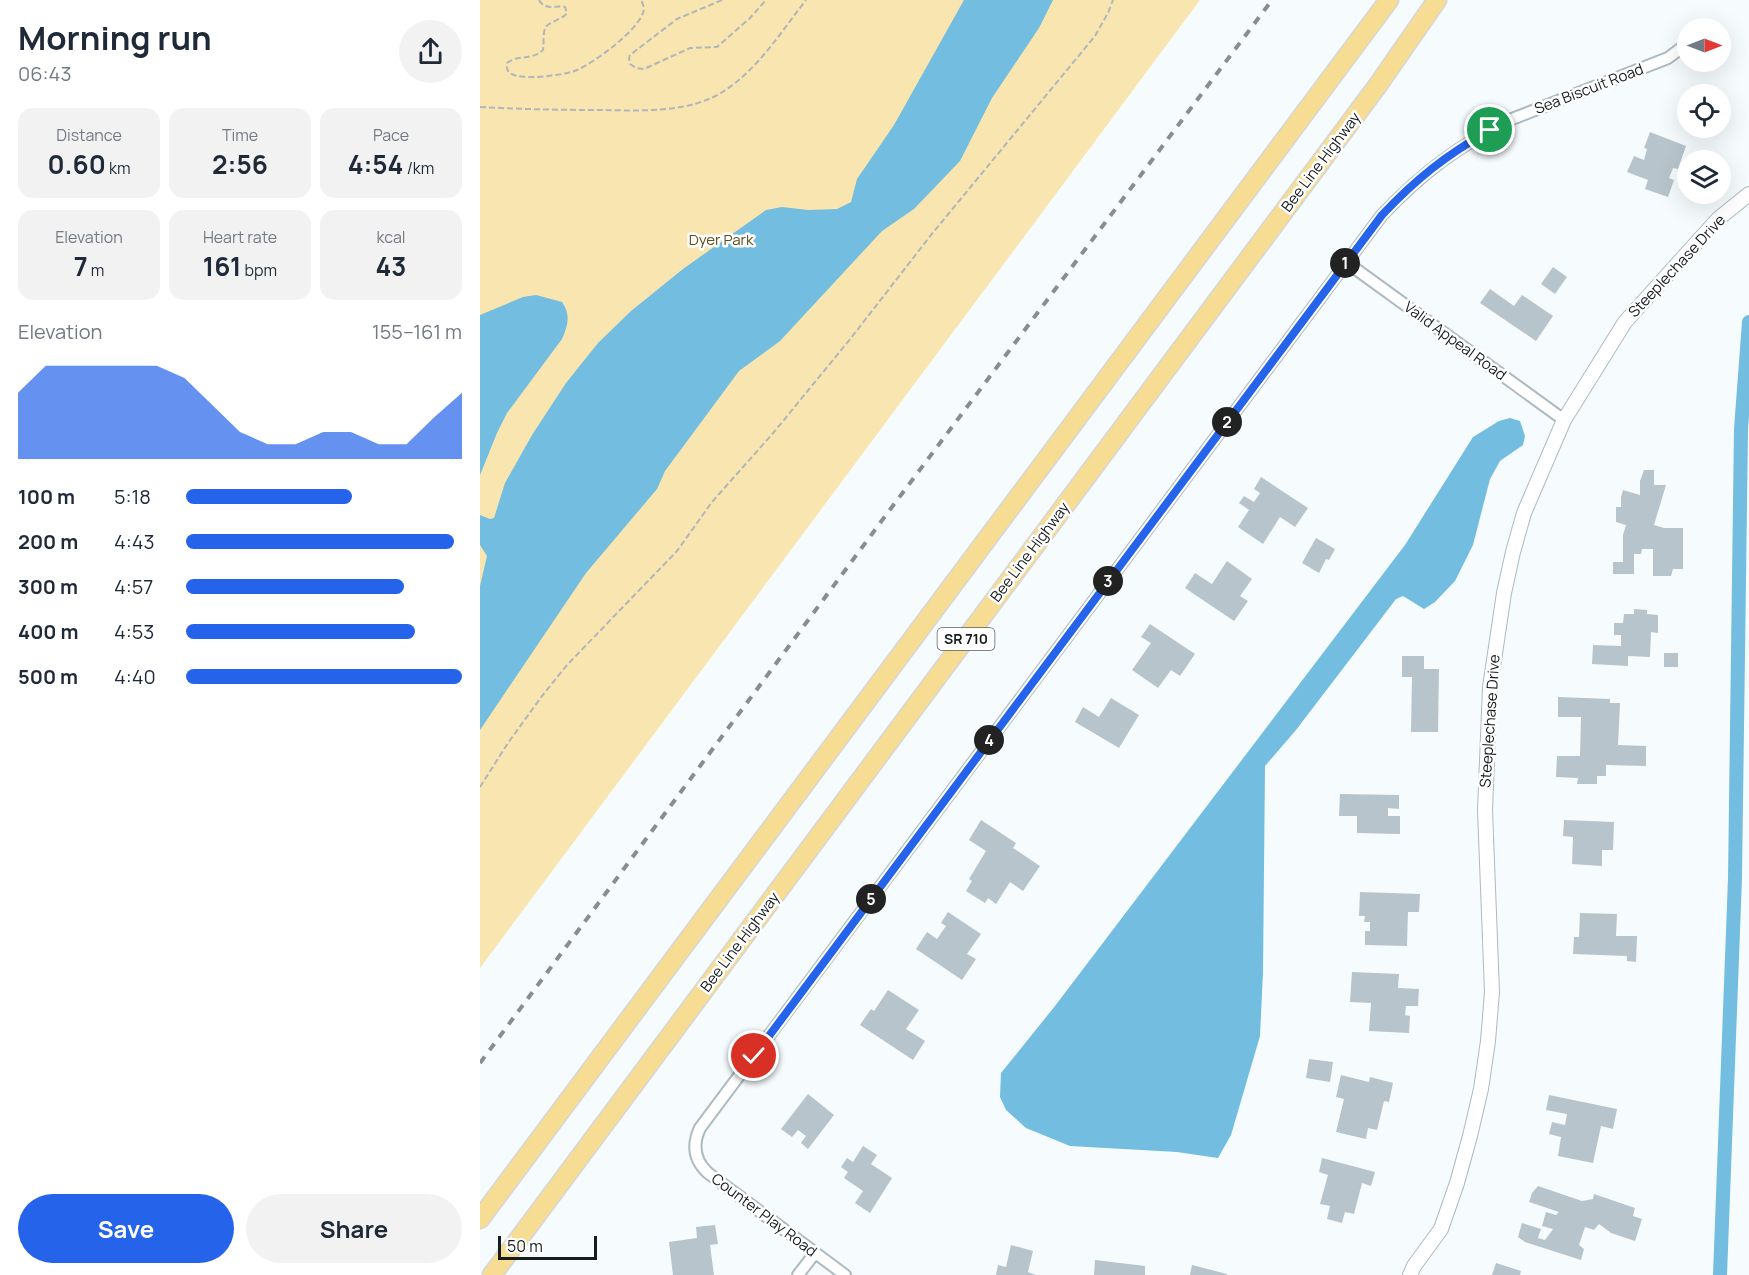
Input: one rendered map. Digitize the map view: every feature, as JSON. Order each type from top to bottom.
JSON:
[{"type":"highway","name":"SR 710","points":[[480,1219],[1389,0]]},
{"type":"highway","name":"Bee Line Highway","points":[[492,1275],[1371,94],[1437,0]]},
{"type":"street","name":"Sea Biscuit Road","points":[[695,1147],[700,1128],[1382,215],[1408,188],[1457,149],[1512,119],[1668,58],[1677,51]]},
{"type":"street","name":"Steeplechase Drive","points":[[1410,1275],[1441,1229],[1462,1164],[1481,1089],[1488,1041],[1492,992],[1485,810],[1490,687],[1504,593],[1518,532],[1564,420],[1625,322],[1718,219],[1749,194]]},
{"type":"street","name":"Valid Appeal Road","points":[[1346,262],[1564,420]]},
{"type":"street","name":"Counter Play Road","points":[[695,1147],[696,1157],[708,1173],[845,1275]]},
{"type":"street","points":[[798,1275],[815,1252]]},
{"type":"path","points":[[539,0],[549,8],[563,6],[567,9],[567,13],[545,29],[543,50],[536,56],[513,59],[507,63],[510,74],[533,77],[572,72],[595,60],[637,24],[643,13],[644,7],[641,0]]},
{"type":"path","points":[[722,0],[677,19],[630,55],[630,64],[644,69],[690,48],[717,46],[750,18],[766,0]]},
{"type":"path","points":[[480,107],[538,110],[642,110],[671,108],[703,101],[723,92],[743,76],[761,58],[806,0]]},
{"type":"path","points":[[480,787],[542,696],[567,665],[677,551],[712,502],[774,432],[844,347],[931,235],[1095,36],[1113,0]]},
{"type":"green space","name":"Dyer Park","points":[[480,0],[1200,0],[480,968]]},
{"type":"water","points":[[964,0],[1053,0],[1039,28],[992,98],[960,161],[914,209],[882,231],[780,341],[739,371],[665,471],[657,489],[586,573],[480,730],[480,586],[487,556],[480,545],[480,515],[490,519],[494,518],[505,483],[532,435],[566,383],[598,343],[631,311],[683,269],[766,210],[782,207],[808,210],[837,209],[851,202],[857,179],[894,125]]},
{"type":"water","points":[[536,295],[562,302],[568,316],[566,329],[562,339],[507,413],[480,475],[480,315],[523,297]]},
{"type":"water","points":[[1510,418],[1520,421],[1525,436],[1523,445],[1500,461],[1490,479],[1473,545],[1455,581],[1435,602],[1424,609],[1403,596],[1396,599],[1296,730],[1265,766],[1263,972],[1260,1036],[1231,1135],[1218,1158],[1177,1152],[1070,1146],[1026,1128],[1006,1110],[1000,1097],[1001,1073],[1055,1006],[1405,545],[1473,437],[1499,421]]},
{"type":"building","points":[[1650,132],[1686,146],[1685,150],[1677,150],[1677,169],[1673,168],[1669,178],[1674,180],[1668,197],[1645,189],[1648,180],[1627,172],[1634,156],[1644,160],[1647,149],[1644,148]]},
{"type":"building","points":[[1553,267],[1567,277],[1555,294],[1541,284]]},
{"type":"building","points":[[1490,289],[1514,306],[1522,295],[1553,316],[1536,341],[1480,303]]},
{"type":"building","points":[[1644,470],[1654,470],[1654,485],[1666,485],[1654,525],[1664,528],[1683,528],[1683,569],[1673,569],[1671,576],[1653,576],[1653,549],[1642,549],[1641,554],[1634,554],[1634,574],[1613,574],[1613,562],[1623,562],[1623,535],[1626,525],[1616,522],[1616,507],[1621,507],[1623,490],[1640,495],[1640,481]]},
{"type":"building","points":[[1261,477],[1308,508],[1295,527],[1280,517],[1263,544],[1238,527],[1249,510],[1239,503],[1244,496],[1254,502],[1260,493],[1254,489]]},
{"type":"building","points":[[1316,538],[1335,549],[1329,560],[1326,559],[1319,573],[1302,563]]},
{"type":"building","points":[[1227,561],[1252,579],[1240,596],[1248,601],[1234,621],[1185,588],[1195,573],[1212,584]]},
{"type":"building","points":[[1634,609],[1647,610],[1647,614],[1658,615],[1658,633],[1651,632],[1650,657],[1628,656],[1628,666],[1592,664],[1593,645],[1621,646],[1621,635],[1614,635],[1614,623],[1623,623],[1624,614],[1634,614]]},
{"type":"building","points":[[1150,624],[1195,654],[1180,676],[1171,670],[1158,688],[1132,670],[1151,643],[1141,637]]},
{"type":"building","points":[[1664,653],[1678,653],[1678,667],[1664,667]]},
{"type":"building","points":[[1402,656],[1424,656],[1424,669],[1439,669],[1438,732],[1411,732],[1412,677],[1402,677]]},
{"type":"building","points":[[1558,697],[1610,699],[1610,703],[1620,703],[1618,745],[1646,746],[1646,766],[1606,765],[1606,776],[1597,776],[1597,784],[1577,784],[1578,778],[1556,777],[1557,756],[1580,756],[1581,717],[1558,717]]},
{"type":"building","points":[[1111,698],[1139,715],[1119,748],[1075,722],[1083,707],[1099,717]]},
{"type":"building","points":[[1340,794],[1399,795],[1399,809],[1388,808],[1388,816],[1400,816],[1400,834],[1357,833],[1357,816],[1339,816]]},
{"type":"building","points":[[981,820],[1016,843],[1013,848],[1040,866],[1023,891],[1010,882],[996,904],[988,898],[985,903],[966,891],[972,881],[969,879],[986,851],[969,840]]},
{"type":"building","points":[[1564,820],[1614,822],[1613,850],[1602,850],[1602,866],[1572,864],[1573,837],[1563,836]]},
{"type":"building","points":[[1360,892],[1420,894],[1419,912],[1408,912],[1407,946],[1365,945],[1365,931],[1370,931],[1370,922],[1364,922],[1365,916],[1359,916]]},
{"type":"building","points":[[948,912],[981,934],[967,954],[976,959],[962,980],[916,949],[927,932],[937,939],[946,926],[941,923]]},
{"type":"building","points":[[1580,913],[1617,914],[1616,936],[1637,936],[1636,962],[1627,961],[1627,956],[1573,954],[1574,937],[1579,937]]},
{"type":"building","points":[[1352,972],[1399,974],[1398,988],[1419,989],[1418,1006],[1406,1006],[1405,1015],[1410,1016],[1409,1033],[1369,1031],[1371,1003],[1350,1002]]},
{"type":"building","points":[[888,990],[919,1010],[906,1029],[925,1041],[913,1060],[860,1025],[871,1009],[874,1011]]},
{"type":"building","points":[[1309,1059],[1333,1062],[1330,1082],[1306,1078]]},
{"type":"building","points":[[1341,1075],[1369,1082],[1370,1077],[1393,1083],[1389,1102],[1384,1101],[1377,1130],[1368,1128],[1366,1139],[1336,1132],[1344,1099],[1336,1097]]},
{"type":"building","points":[[808,1094],[834,1115],[808,1149],[801,1143],[806,1136],[798,1130],[792,1137],[781,1129]]},
{"type":"building","points":[[1549,1095],[1617,1109],[1613,1129],[1601,1126],[1593,1163],[1558,1156],[1561,1137],[1549,1134],[1552,1122],[1565,1125],[1567,1114],[1546,1110]]},
{"type":"building","points":[[863,1146],[877,1155],[871,1164],[892,1178],[870,1213],[855,1203],[863,1191],[844,1178],[848,1172],[841,1167],[847,1158],[853,1162]]},
{"type":"building","points":[[1322,1158],[1375,1172],[1371,1186],[1362,1183],[1354,1214],[1345,1212],[1342,1223],[1327,1219],[1330,1206],[1320,1204],[1328,1175],[1319,1172]]},
{"type":"building","points":[[1538,1186],[1582,1201],[1593,1199],[1594,1194],[1635,1208],[1633,1216],[1642,1219],[1635,1241],[1611,1233],[1599,1224],[1594,1230],[1585,1227],[1579,1245],[1584,1249],[1581,1260],[1525,1242],[1518,1237],[1522,1223],[1541,1229],[1538,1238],[1545,1240],[1553,1229],[1542,1226],[1546,1212],[1556,1215],[1559,1212],[1529,1202]]},
{"type":"building","points":[[715,1225],[718,1244],[710,1245],[714,1275],[673,1275],[669,1242],[697,1238],[696,1227]]},
{"type":"building","points":[[1011,1245],[1033,1251],[1028,1272],[1036,1275],[996,1275],[998,1265],[1006,1267]]},
{"type":"building","points":[[1095,1260],[1145,1266],[1145,1275],[1094,1275]]},
{"type":"building","points":[[1496,1263],[1521,1271],[1520,1275],[1492,1275]]},
{"type":"building","points":[[1192,1265],[1227,1274],[1227,1275],[1190,1275]]},
{"type":"waterway","points":[[1720,1275],[1735,878],[1741,429],[1749,322]]},
{"type":"railway","points":[[480,1063],[889,511],[1272,0]]},
{"type":"route","points":[[754,1056],[1382,215],[1408,188],[1437,164],[1457,149],[1490,130]]}]
